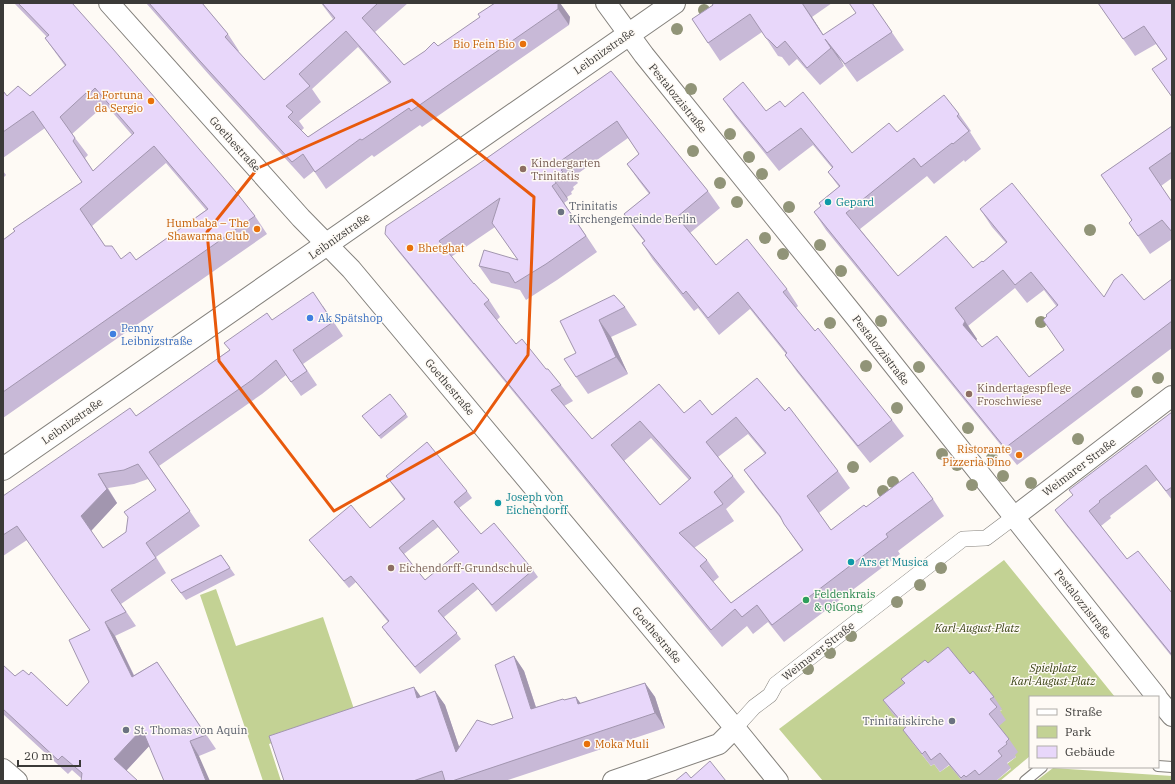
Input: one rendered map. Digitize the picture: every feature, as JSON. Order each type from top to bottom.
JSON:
[{"type":"street","name":"Goethestraße","points":[[109,3],[298,214],[350,269],[778,781]]},
{"type":"street","name":"Pestalozzistraße","points":[[606,3],[628,34],[1155,696]]},
{"type":"street","name":"Leibnizstraße","points":[[3,469],[674,3]]},
{"type":"street","name":"Weimarer Straße","points":[[613,781],[719,744],[754,707],[770,695],[776,684],[963,540],[986,538],[1172,396]]},
{"type":"street","name":"Pestalozzistraße","points":[[1159,700],[1172,716]]},
{"type":"street","points":[[3,769],[17,781]]},
{"type":"lane","points":[[1159,766],[1172,767]]},
{"type":"lane","points":[[1025,781],[1041,768]]},
{"type":"highlighted area","points":[[412,100],[534,197],[528,355],[474,432],[334,511],[219,361],[207,232],[258,168]]},
{"type":"green space","name":"Karl-August-Platz","points":[[1004,560],[1114,696],[1029,696],[1029,757],[1000,781],[996,781],[1011,769],[1007,764],[1016,757],[994,730],[999,712],[1002,710],[914,740],[912,742],[931,766],[934,764],[940,772],[954,762],[959,777],[962,781],[823,781],[779,729]]},
{"type":"green space","points":[[216,589],[236,646],[323,617],[356,715],[269,744],[281,781],[263,781],[200,595]]},
{"type":"green space","points":[[1053,768],[1172,776],[1172,780],[1036,781]]},
{"type":"building","points":[[18,3],[72,3],[236,192],[255,216],[3,392],[3,240],[15,231],[13,229],[82,182],[33,111],[3,132],[3,91],[7,96],[18,86],[30,96],[66,65],[45,38],[49,35]],"holes":[[[95,88],[134,133],[93,171],[73,141],[75,138],[60,117],[86,93],[88,95]],[[154,146],[208,209],[136,260],[130,252],[121,259],[112,246],[105,246],[80,209]]]},
{"type":"building","points":[[149,3],[202,3],[228,34],[225,37],[264,80],[335,18],[322,3],[378,3],[362,18],[404,65],[425,51],[434,42],[438,46],[480,17],[478,14],[495,3],[558,3],[558,9],[411,111],[409,108],[362,140],[360,139],[315,172],[303,154],[292,162]],"holes":[[[346,31],[391,82],[308,137],[288,117],[293,112],[286,106],[310,86],[299,74]]]},
{"type":"building","points":[[712,3],[802,3],[823,35],[856,13],[849,3],[872,3],[892,32],[845,64],[825,39],[831,48],[807,68],[785,41],[777,48],[766,38],[750,14],[708,43],[692,19],[713,5]]},
{"type":"building","points":[[1098,3],[1172,3],[1172,97],[1152,69],[1167,59],[1144,26],[1123,39]]},
{"type":"building","points":[[611,71],[708,191],[677,217],[716,265],[747,239],[787,289],[783,292],[815,331],[818,328],[892,420],[858,446],[785,355],[787,353],[738,292],[708,318],[686,291],[683,294],[642,243],[645,241],[624,214],[650,193],[627,164],[639,154],[617,121],[562,160],[566,167],[561,170],[563,172],[555,181],[556,183],[552,186],[586,236],[546,264],[515,283],[509,273],[479,266],[484,250],[518,260],[492,223],[500,198],[439,241],[489,300],[484,304],[516,344],[522,339],[561,385],[551,390],[592,439],[659,384],[684,413],[700,400],[712,415],[757,378],[785,411],[789,407],[838,471],[807,496],[831,530],[864,505],[866,507],[913,472],[933,499],[886,534],[888,537],[772,625],[757,605],[742,617],[735,609],[711,630],[385,234],[386,226],[477,165]],"holes":[[[736,417],[766,453],[744,470],[780,516],[803,550],[731,603],[700,566],[707,560],[679,533],[723,504],[714,492],[733,476],[706,442]],[[640,421],[691,478],[660,505],[611,445]]]},
{"type":"building","points":[[743,82],[766,111],[780,101],[785,107],[803,92],[852,153],[889,123],[897,132],[944,95],[959,114],[957,116],[969,131],[921,167],[914,158],[846,213],[898,276],[946,236],[973,268],[982,261],[983,262],[1007,242],[980,209],[1012,183],[1104,297],[1114,280],[1122,274],[1144,300],[1172,279],[1172,321],[1005,448],[814,212],[821,206],[819,203],[840,186],[828,172],[833,167],[801,128],[767,153],[723,99]],"holes":[[[1003,270],[1015,285],[1031,272],[1058,305],[1046,315],[1047,316],[1043,320],[1064,350],[1029,377],[997,336],[982,347],[963,325],[965,321],[955,308]]]},
{"type":"building","points":[[1172,126],[1172,152],[1149,168],[1172,202],[1172,232],[1162,220],[1138,236],[1129,223],[1132,220],[1101,175]]},
{"type":"building","points":[[313,292],[333,322],[293,350],[307,371],[291,382],[276,360],[252,380],[149,452],[190,511],[146,543],[156,558],[111,590],[126,612],[105,622],[132,677],[157,662],[206,735],[190,741],[206,781],[164,781],[142,729],[114,759],[138,781],[81,781],[82,773],[62,756],[58,760],[3,709],[3,665],[15,676],[23,670],[29,675],[31,672],[67,706],[89,682],[69,640],[90,630],[17,526],[3,535],[3,496],[130,408],[136,416],[230,350],[224,343],[267,313],[272,320]],"holes":[[[138,464],[156,490],[124,512],[128,517],[126,532],[103,548],[81,516],[107,489],[98,474],[124,470]]]},
{"type":"building","points":[[614,295],[625,307],[599,320],[616,357],[576,377],[564,359],[576,353],[560,321]]},
{"type":"building","points":[[390,394],[406,414],[379,436],[362,416]]},
{"type":"building","points":[[1172,412],[1172,487],[1166,491],[1146,465],[1099,501],[1100,502],[1089,511],[1127,559],[1138,551],[1172,593],[1172,655],[1055,510],[1073,495],[1069,490]]},
{"type":"building","points":[[427,442],[467,491],[454,502],[481,534],[494,523],[533,570],[492,605],[473,583],[438,611],[457,633],[415,667],[382,627],[389,621],[351,576],[344,581],[309,540],[351,505],[370,528],[405,499],[386,476]],"holes":[[[433,520],[459,552],[425,580],[399,548]]]},
{"type":"building","points":[[221,555],[230,568],[181,593],[171,580]]},
{"type":"building","name":"Trinitatiskirche","points":[[948,647],[970,674],[973,671],[994,697],[990,699],[997,707],[989,714],[1009,739],[1006,742],[1007,744],[998,751],[1002,756],[979,775],[975,770],[966,777],[964,775],[961,778],[940,753],[931,760],[925,751],[922,754],[903,730],[906,727],[883,700],[905,683],[901,679],[925,660],[928,663]]},
{"type":"building","points":[[514,656],[531,709],[563,699],[576,697],[578,704],[645,683],[655,713],[452,781],[445,781],[442,771],[413,781],[284,781],[269,736],[414,687],[417,698],[435,691],[456,752],[477,720],[492,725],[513,718],[495,665]]},
{"type":"building","points":[[710,761],[726,781],[675,781],[686,772],[691,778]]},
{"type":"place","name":"Bio Fein Bio","points":[[523,44]]},
{"type":"place","name":"La Fortuna da Sergio","points":[[151,101]]},
{"type":"place","name":"Kindergarten Trinitatis","points":[[523,169]]},
{"type":"place","name":"Gepard","points":[[828,202]]},
{"type":"place","name":"Trinitatis Kirchengemeinde Berlin","points":[[561,212]]},
{"type":"place","name":"Humbaba – The Shawarma Club","points":[[257,229]]},
{"type":"place","name":"Bhetghat","points":[[410,248]]},
{"type":"place","name":"Ak Spätshop","points":[[310,318]]},
{"type":"place","name":"Penny Leibnizstraße","points":[[113,334]]},
{"type":"place","name":"Kindertagespflege Froschwiese","points":[[969,394]]},
{"type":"place","name":"Ristorante Pizzeria Dino","points":[[1019,455]]},
{"type":"place","name":"Joseph von Eichendorff","points":[[498,503]]},
{"type":"place","name":"Ars et Musica","points":[[851,562]]},
{"type":"place","name":"Eichendorff-Grundschule","points":[[391,568]]},
{"type":"place","name":"Feldenkrais & QiGong","points":[[806,600]]},
{"type":"place","name":"Trinitatiskirche","points":[[952,721]]},
{"type":"place","name":"St. Thomas von Aquin","points":[[126,730]]},
{"type":"place","name":"Moka Muli","points":[[587,744]]},
{"type":"park label","name":"Spielplatz Karl-August-Platz","points":[[1053,674]]}]
